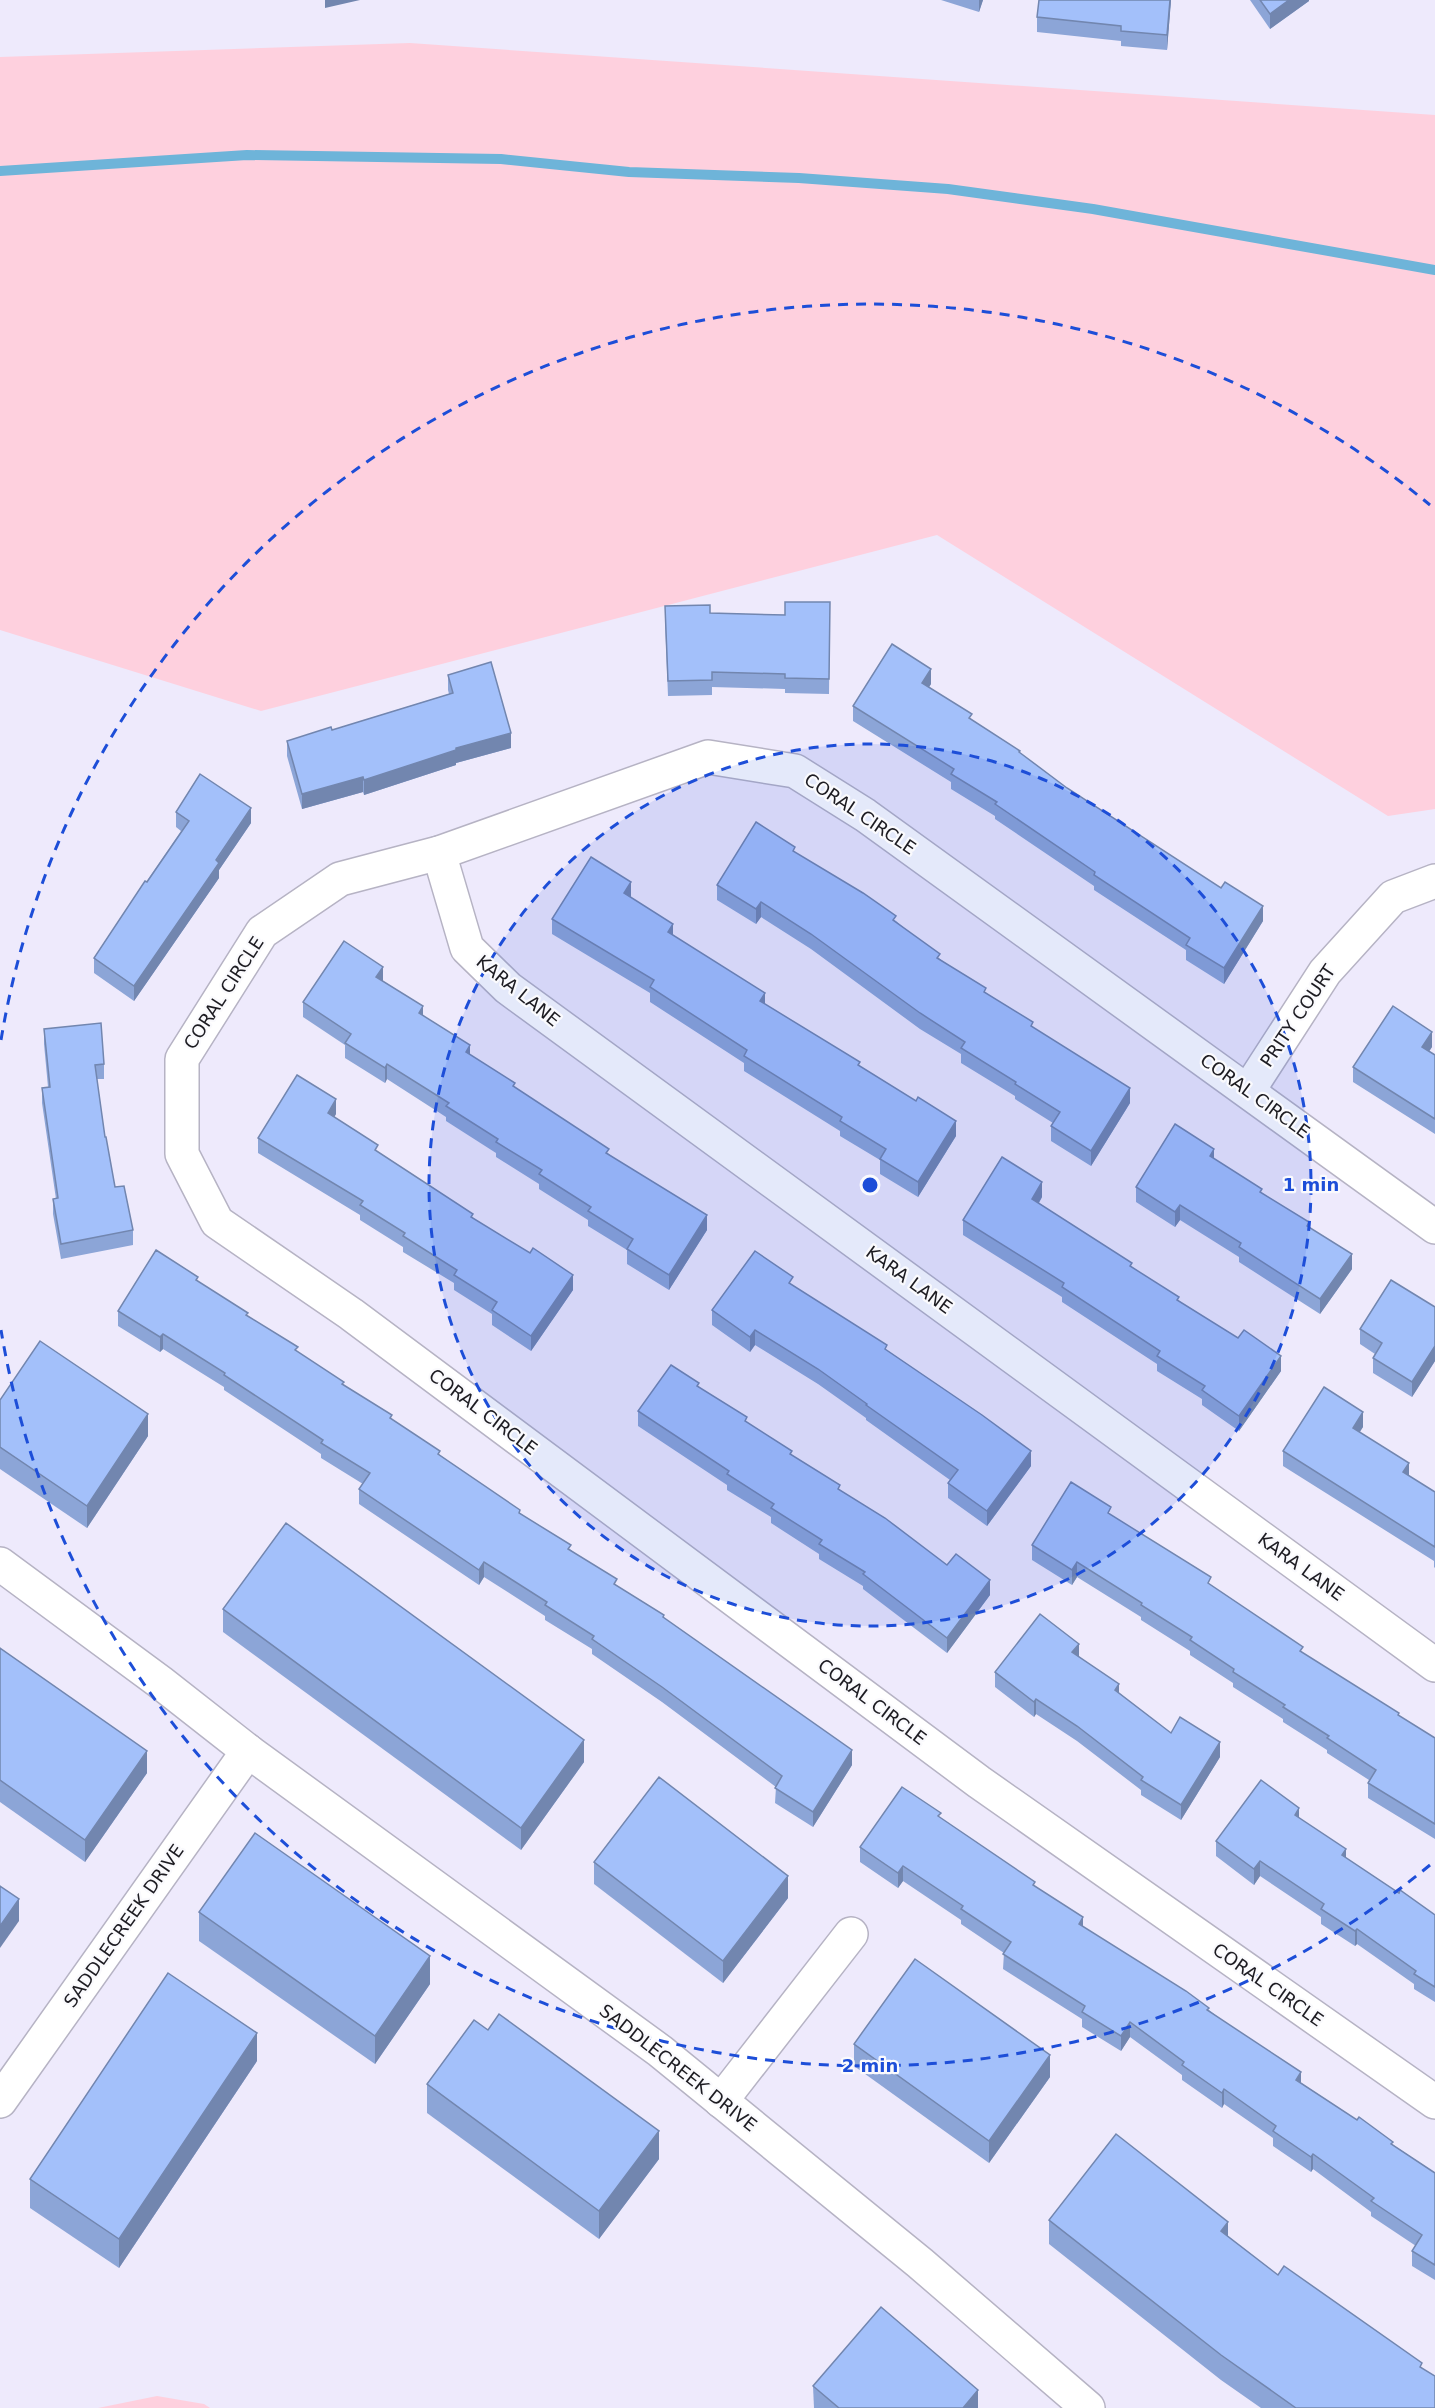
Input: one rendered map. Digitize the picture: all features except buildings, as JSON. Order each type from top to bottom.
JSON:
[{"type":"street","name":"CORAL CIRCLE","points":[[1435,1227],[865,815],[795,771],[708,758],[439,853],[340,879],[262,932],[182,1059],[182,1154],[217,1222],[351,1314],[979,1782],[1435,2102]]},
{"type":"street","name":"KARA LANE","points":[[439,853],[467,948],[508,988],[1435,1665]]},
{"type":"street","name":"PRITY COURT","points":[[1248,1091],[1325,972],[1392,897],[1435,881]]},
{"type":"street","name":"SADDLECREEK DRIVE","points":[[0,1564],[160,1682],[248,1751],[660,2050],[920,2263],[1088,2408]]},
{"type":"street","name":"SADDLECREEK DRIVE","points":[[0,2101],[248,1751]]},
{"type":"street","points":[[721,2101],[852,1934]]},
{"type":"shaded area","points":[[410,43],[1435,115],[1435,809],[1388,816],[937,535],[261,711],[0,630],[0,57]]},
{"type":"shaded area","points":[[157,2396],[204,2404],[210,2408],[98,2408]]},
{"type":"waterway","points":[[0,171],[247,155],[501,159],[629,172],[799,178],[948,189],[1093,209],[1435,270]]}]
